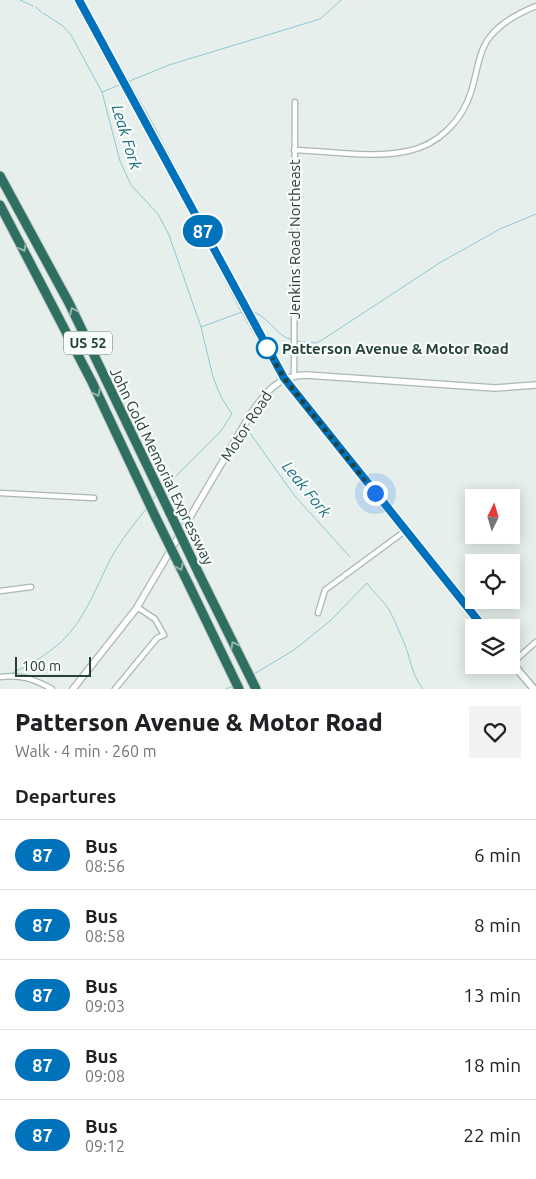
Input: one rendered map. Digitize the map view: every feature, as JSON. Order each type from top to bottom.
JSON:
[{"type":"highway","name":"John Gold Memorial Expressway","points":[[0,176],[69,303],[256,689]]},
{"type":"highway","name":"John Gold Memorial Expressway","points":[[0,205],[87,373],[239,689]]},
{"type":"main road","points":[[79,0],[284,378],[477,619]]},
{"type":"main road","points":[[520,672],[534,689]]},
{"type":"street","points":[[294,150],[395,154],[429,143],[450,128],[461,114],[471,92],[483,50],[489,38],[508,21],[536,6]]},
{"type":"street","name":"Jenkins Road Northeast","points":[[294,376],[295,102]]},
{"type":"street","name":"Motor Road","points":[[73,689],[137,607],[250,415],[268,391],[284,378],[294,376],[495,388],[536,386]]},
{"type":"street","points":[[0,493],[94,498]]},
{"type":"street","points":[[318,613],[325,590],[405,531]]},
{"type":"street","points":[[0,591],[32,587]]},
{"type":"street","points":[[115,689],[157,638],[164,635],[155,619],[137,607]]},
{"type":"street","points":[[520,655],[536,642]]},
{"type":"street","points":[[0,677],[19,676],[36,680],[52,689]]},
{"type":"waterway","name":"Leak Fork","points":[[20,0],[33,6]]},
{"type":"waterway","points":[[127,82],[169,65],[320,19],[341,0]]},
{"type":"waterway","name":"Leak Fork","points":[[36,7],[41,12]]},
{"type":"waterway","name":"Leak Fork","points":[[43,13],[63,26],[71,35],[102,92],[120,161],[131,185],[158,214],[169,235],[201,327],[213,377],[221,397],[232,414],[221,431],[162,490]]},
{"type":"waterway","points":[[102,92],[124,83]]},
{"type":"waterway","points":[[296,341],[316,343],[322,340],[441,262],[500,229],[536,214]]},
{"type":"waterway","points":[[249,311],[261,316],[280,334],[292,340]]},
{"type":"waterway","points":[[201,327],[242,312]]},
{"type":"waterway","name":"Leak Fork","points":[[250,433],[294,495],[350,557]]},
{"type":"waterway","points":[[152,500],[157,494]]},
{"type":"waterway","points":[[10,674],[44,655],[70,633],[84,613],[115,551],[147,508]]},
{"type":"waterway","points":[[254,674],[294,650],[331,620],[367,583],[391,613],[405,645],[413,671],[423,689]]},
{"type":"waterway","points":[[226,689],[233,686]]},
{"type":"bus line","name":"87","points":[[79,0],[136,102],[244,308],[284,378],[477,619]]},
{"type":"place","name":"Patterson Avenue & Motor Road","points":[[267,348]]},
{"type":"route","points":[[267,348],[263,341],[284,378],[375,493]]}]
